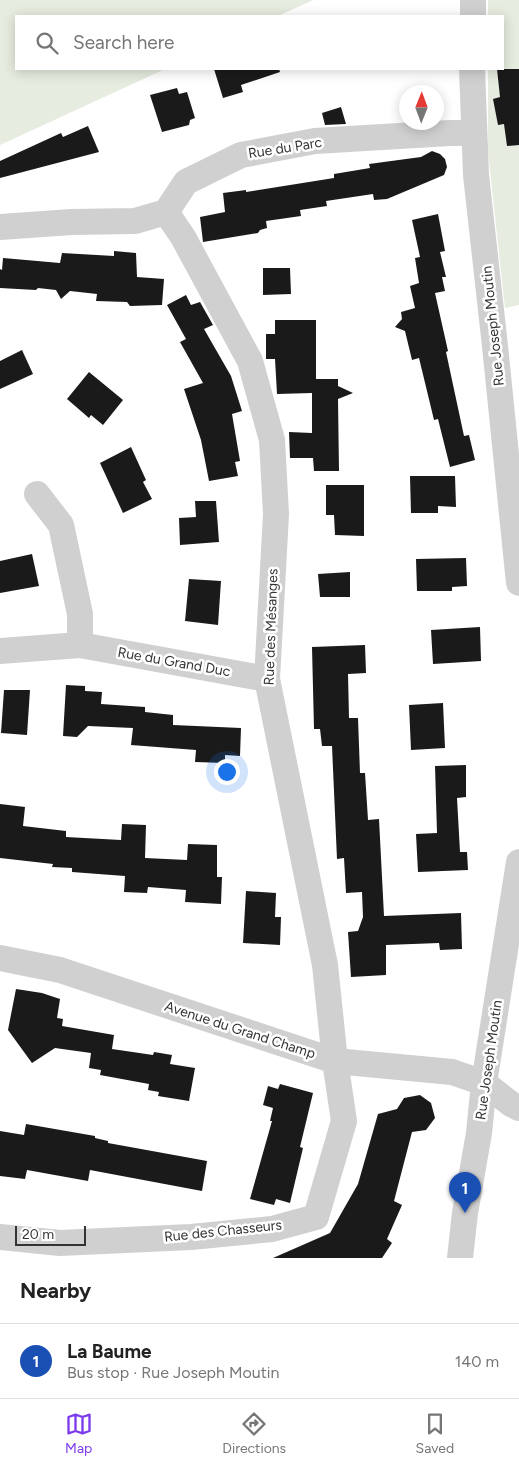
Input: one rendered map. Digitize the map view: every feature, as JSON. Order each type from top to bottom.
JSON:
[{"type":"street","points":[[473,0],[473,15]]},
{"type":"street","name":"Rue Joseph Moutin","points":[[472,70],[476,175],[519,583]]},
{"type":"street","name":"Rue du Parc","points":[[166,212],[186,182],[241,155],[315,142],[474,133]]},
{"type":"street","points":[[0,227],[72,222],[135,221],[166,212]]},
{"type":"street","name":"Rue des Mésanges","points":[[166,212],[183,237],[250,361],[272,440],[276,514],[267,679],[325,965],[335,1061]]},
{"type":"street","points":[[37,494],[61,525],[80,614],[80,644]]},
{"type":"street","name":"Rue du Grand Duc","points":[[0,651],[80,644],[267,679]]},
{"type":"street","name":"Rue Joseph Moutin","points":[[460,1258],[464,1213],[479,1132],[484,1083],[519,862]]},
{"type":"street","name":"Avenue du Grand Champ","points":[[0,958],[60,970],[335,1061],[452,1072],[484,1083],[519,1108]]},
{"type":"street","name":"Rue des Chasseurs","points":[[0,1237],[60,1244],[191,1237],[272,1229],[316,1217],[344,1121],[335,1061]]},
{"type":"shaded area","points":[[0,0],[313,0],[280,15],[15,15],[15,70],[163,70],[0,145]]},
{"type":"shaded area","points":[[488,0],[519,0],[519,305],[505,308],[488,152],[488,70],[504,70],[504,15],[488,15]]},
{"type":"building","points":[[519,69],[519,145],[507,146],[504,124],[498,125],[493,99],[500,97],[497,70]]},
{"type":"building","points":[[214,70],[279,70],[280,72],[241,85],[243,92],[223,98]]},
{"type":"building","points":[[177,88],[179,94],[187,92],[195,118],[190,120],[189,125],[162,132],[150,95]]},
{"type":"building","points":[[341,107],[346,124],[325,125],[322,113]]},
{"type":"building","points":[[88,126],[99,152],[0,178],[0,161],[61,133],[63,137]]},
{"type":"building","points":[[432,151],[440,154],[445,159],[447,167],[444,175],[387,199],[374,200],[373,194],[326,201],[327,206],[300,210],[301,216],[266,221],[267,228],[260,230],[258,233],[203,242],[200,217],[225,212],[223,193],[246,190],[246,192],[334,178],[334,174],[370,168],[369,164],[421,157]]},
{"type":"building","points":[[438,214],[445,251],[440,252],[446,277],[442,277],[445,291],[435,293],[464,436],[469,435],[475,460],[450,467],[438,419],[434,420],[419,358],[412,360],[405,331],[395,327],[402,319],[401,312],[415,308],[410,286],[419,283],[415,258],[420,257],[412,220]]},
{"type":"building","points":[[114,251],[136,253],[137,277],[164,279],[162,305],[130,306],[127,302],[96,301],[97,294],[70,291],[61,299],[56,290],[0,288],[0,269],[2,270],[3,258],[60,263],[62,253],[114,256]]},
{"type":"building","points":[[263,268],[290,268],[291,294],[263,295]]},
{"type":"building","points":[[186,295],[191,305],[200,302],[213,325],[204,329],[231,376],[242,411],[232,414],[240,461],[235,462],[238,476],[209,481],[201,440],[184,389],[203,383],[180,342],[186,339],[167,305]]},
{"type":"building","points":[[275,320],[316,320],[316,379],[338,379],[338,386],[353,393],[338,399],[339,471],[314,471],[313,458],[290,458],[289,432],[312,433],[312,393],[277,394],[275,359],[266,359],[266,334],[275,334]]},
{"type":"building","points":[[22,350],[33,374],[0,389],[0,361]]},
{"type":"building","points":[[89,372],[123,400],[103,425],[91,415],[89,418],[67,399]]},
{"type":"building","points":[[131,447],[146,480],[143,482],[152,499],[123,513],[100,463]]},
{"type":"building","points":[[410,476],[455,476],[456,507],[438,506],[438,513],[411,513]]},
{"type":"building","points":[[326,485],[364,485],[364,536],[335,535],[334,515],[326,515]]},
{"type":"building","points":[[195,501],[216,501],[219,542],[180,545],[179,518],[196,517]]},
{"type":"building","points":[[32,554],[39,586],[0,593],[0,561]]},
{"type":"building","points":[[466,558],[467,586],[452,587],[452,591],[417,591],[416,559]]},
{"type":"building","points":[[350,572],[350,597],[320,597],[318,574]]},
{"type":"building","points":[[189,579],[221,581],[218,625],[185,621]]},
{"type":"building","points":[[480,627],[481,661],[433,664],[431,630]]},
{"type":"building","points":[[365,645],[366,673],[348,674],[349,718],[358,718],[360,773],[365,773],[368,820],[379,819],[384,916],[461,913],[462,949],[440,950],[439,943],[386,945],[386,975],[351,977],[348,932],[358,931],[363,917],[362,892],[346,893],[344,858],[337,859],[332,746],[322,746],[320,729],[314,729],[312,647]]},
{"type":"building","points":[[66,685],[85,686],[85,691],[102,692],[101,704],[145,707],[145,712],[173,715],[173,725],[241,728],[240,756],[225,755],[225,763],[195,762],[196,750],[131,745],[133,728],[88,726],[77,737],[63,736]]},
{"type":"building","points":[[4,690],[30,690],[27,735],[1,733]]},
{"type":"building","points":[[443,703],[445,748],[411,750],[409,705]]},
{"type":"building","points":[[466,765],[466,797],[457,798],[460,852],[467,852],[468,870],[418,872],[416,834],[437,833],[435,766]]},
{"type":"building","points":[[0,804],[25,807],[23,826],[66,831],[66,837],[121,840],[122,824],[146,825],[145,858],[187,860],[188,844],[217,845],[217,877],[222,877],[221,904],[185,902],[186,890],[148,887],[147,893],[124,892],[125,876],[72,872],[72,868],[52,867],[53,864],[0,858]]},
{"type":"building","points":[[246,891],[276,893],[275,917],[281,917],[280,945],[243,943]]},
{"type":"building","points":[[16,989],[42,993],[60,999],[57,1018],[63,1019],[62,1026],[114,1035],[112,1049],[153,1055],[154,1052],[172,1055],[170,1064],[195,1068],[189,1101],[158,1096],[159,1092],[148,1090],[149,1084],[100,1075],[101,1070],[89,1068],[91,1053],[55,1048],[32,1063],[8,1030]]},
{"type":"building","points":[[280,1084],[313,1093],[300,1147],[303,1148],[290,1203],[276,1199],[274,1205],[250,1199],[272,1121],[270,1121],[273,1108],[263,1105],[268,1086],[278,1089]]},
{"type":"building","points":[[420,1095],[431,1103],[435,1118],[426,1130],[412,1132],[394,1201],[402,1205],[387,1239],[392,1243],[382,1258],[273,1258],[330,1233],[358,1184],[378,1114],[397,1109],[404,1098]]},
{"type":"building","points":[[26,1124],[95,1136],[95,1138],[108,1141],[108,1143],[207,1161],[202,1191],[90,1170],[88,1181],[27,1170],[25,1179],[0,1176],[0,1131],[24,1135]]},
{"type":"place","name":"La Baume","points":[[465,1213]]}]
